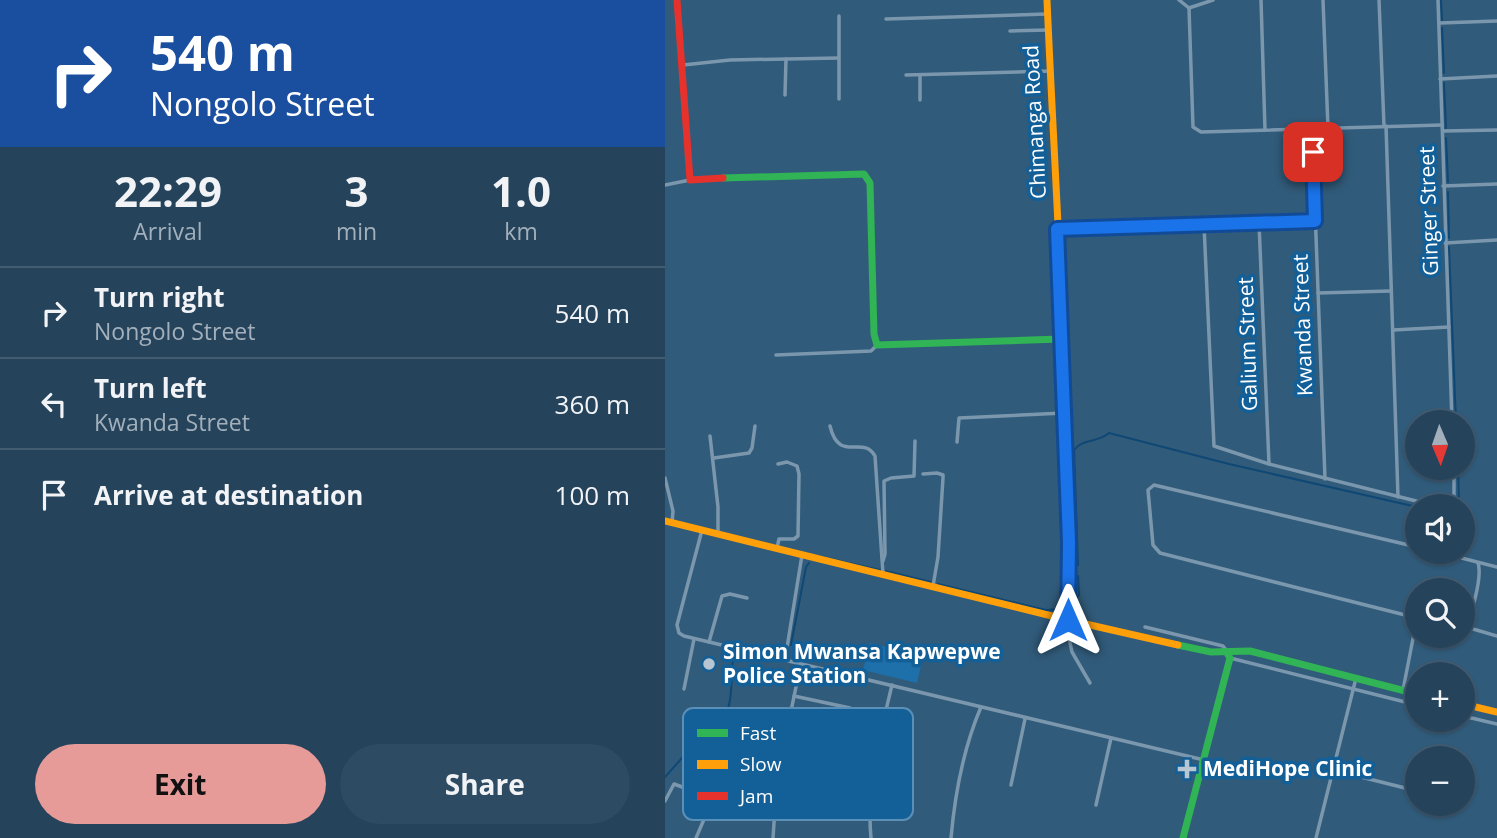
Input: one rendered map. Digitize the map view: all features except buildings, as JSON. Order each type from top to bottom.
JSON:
[{"type":"street","points":[[677,0],[690,180]]},
{"type":"street","name":"Chimanga Road","points":[[1047,0],[1069,542],[1067,619]]},
{"type":"street","points":[[1179,0],[1189,8],[1193,127],[1196,130],[1201,132],[1442,125]]},
{"type":"street","points":[[1189,8],[1213,0]]},
{"type":"street","points":[[1261,0],[1265,130]]},
{"type":"street","points":[[1323,0],[1328,128]]},
{"type":"street","points":[[1380,0],[1398,497]]},
{"type":"street","name":"Ginger Street","points":[[1438,0],[1452,410]]},
{"type":"street","points":[[886,19],[1047,14]]},
{"type":"street","points":[[839,16],[839,99]]},
{"type":"street","points":[[1439,23],[1497,22]]},
{"type":"street","points":[[1010,31],[1048,30]]},
{"type":"street","points":[[683,65],[730,60],[838,58]]},
{"type":"street","points":[[785,95],[786,59]]},
{"type":"street","points":[[906,75],[1051,71]]},
{"type":"street","points":[[920,75],[920,100]]},
{"type":"street","points":[[1439,79],[1497,76]]},
{"type":"street","name":"Kwanda Street","points":[[1312,128],[1325,479]]},
{"type":"street","points":[[1442,131],[1497,130]]},
{"type":"street","points":[[665,185],[690,180],[864,174],[870,183],[874,334],[877,345]]},
{"type":"street","points":[[1443,186],[1497,184]]},
{"type":"street","points":[[1057,229],[1315,221]]},
{"type":"street","name":"Galium Street","points":[[1259,223],[1269,464]]},
{"type":"street","points":[[1205,225],[1214,446],[1269,464],[1405,499]]},
{"type":"street","points":[[1445,243],[1497,240]]},
{"type":"street","points":[[1318,293],[1391,291]]},
{"type":"street","points":[[1393,330],[1449,327]]},
{"type":"street","points":[[776,355],[871,351],[877,345],[1061,339]]},
{"type":"street","points":[[957,442],[958,418],[1064,413]]},
{"type":"street","points":[[713,458],[749,453],[755,426]]},
{"type":"street","points":[[830,426],[833,439],[837,443],[869,449],[876,456],[883,574]]},
{"type":"street","points":[[710,436],[718,507],[718,534]]},
{"type":"street","points":[[882,563],[885,555],[884,481],[914,476],[915,441]]},
{"type":"street","points":[[777,548],[779,539],[797,538],[799,499],[797,466],[787,462],[778,464]]},
{"type":"street","points":[[923,474],[937,472],[943,475],[938,557],[933,586]]},
{"type":"street","points":[[665,478],[673,511],[669,522],[1067,619],[1229,655],[1405,702]]},
{"type":"street","points":[[1405,544],[1154,485],[1148,490],[1153,545],[1160,553],[1405,615]]},
{"type":"street","points":[[702,530],[677,625],[679,633],[694,639],[1204,760]]},
{"type":"street","points":[[785,660],[802,554]]},
{"type":"street","points":[[1475,562],[1497,567]]},
{"type":"street","points":[[1475,595],[1480,573],[1478,563]]},
{"type":"street","points":[[709,642],[722,596],[730,594],[747,598]]},
{"type":"street","points":[[1067,619],[1072,652],[1090,683]]},
{"type":"street","points":[[1145,627],[1223,646],[1229,655],[1183,838]]},
{"type":"street","points":[[1475,629],[1497,636]]},
{"type":"street","points":[[684,689],[694,639]]},
{"type":"street","points":[[1402,690],[1411,648]]},
{"type":"street","points":[[1229,655],[1239,650],[1250,651],[1405,691]]},
{"type":"street","points":[[792,708],[801,663]]},
{"type":"street","points":[[1316,838],[1356,678]]},
{"type":"street","points":[[887,708],[892,685]]},
{"type":"street","points":[[795,696],[850,708]]},
{"type":"street","points":[[951,838],[959,776],[973,725],[981,707]]},
{"type":"street","points":[[1475,707],[1497,712]]},
{"type":"street","points":[[1011,785],[1026,718]]},
{"type":"street","points":[[1475,719],[1497,724]]},
{"type":"street","points":[[1096,805],[1111,738]]},
{"type":"street","points":[[1333,770],[1405,788]]},
{"type":"street","points":[[665,801],[674,784],[683,787]]},
{"type":"street","points":[[696,838],[703,820]]},
{"type":"street","points":[[773,820],[773,838]]},
{"type":"street","points":[[871,838],[872,820]]},
{"type":"shaded area","points":[[870,643],[923,656],[917,683],[863,670]]},
{"type":"waterway","points":[[1441,0],[1442,20]]},
{"type":"waterway","points":[[1442,28],[1444,73]]},
{"type":"waterway","points":[[1444,83],[1446,128]]},
{"type":"waterway","points":[[1446,138],[1448,182]]},
{"type":"waterway","points":[[1448,192],[1449,238]]},
{"type":"waterway","points":[[1449,247],[1456,410]]},
{"type":"waterway","points":[[1078,565],[1074,450],[1109,433],[1405,504]]},
{"type":"waterway","points":[[1458,480],[1459,494]]},
{"type":"waterway","points":[[818,556],[880,570]]},
{"type":"waterway","points":[[791,645],[809,563]]},
{"type":"waterway","points":[[886,571],[931,582]]},
{"type":"waterway","points":[[1075,599],[1079,595],[1078,576]]},
{"type":"waterway","points":[[938,584],[1046,610],[1061,609]]},
{"type":"waterway","points":[[741,647],[775,655],[783,648]]},
{"type":"waterway","points":[[728,708],[733,658]]},
{"type":"waterway","points":[[665,777],[683,757]]},
{"type":"traffic: fast","points":[[723,178],[864,174],[870,183],[874,334],[877,345],[1061,339]]},
{"type":"traffic: fast","points":[[1178,645],[1211,652],[1250,651],[1405,691]]},
{"type":"traffic: fast","points":[[1183,838],[1230,658],[1227,653]]},
{"type":"traffic: slow","points":[[1047,0],[1065,387],[1068,620]]},
{"type":"traffic: slow","points":[[665,521],[1178,645]]},
{"type":"traffic: slow","points":[[1475,707],[1497,712]]},
{"type":"traffic: jam","points":[[677,0],[690,180],[723,178]]},
{"type":"place","name":"Simon Mwansa Kapwepwe Police Station","points":[[709,664]]},
{"type":"place","name":"MediHope Clinic","points":[[1187,769]]},
{"type":"route","points":[[1068,620],[1069,542],[1057,229],[1315,221],[1313,152]]}]
